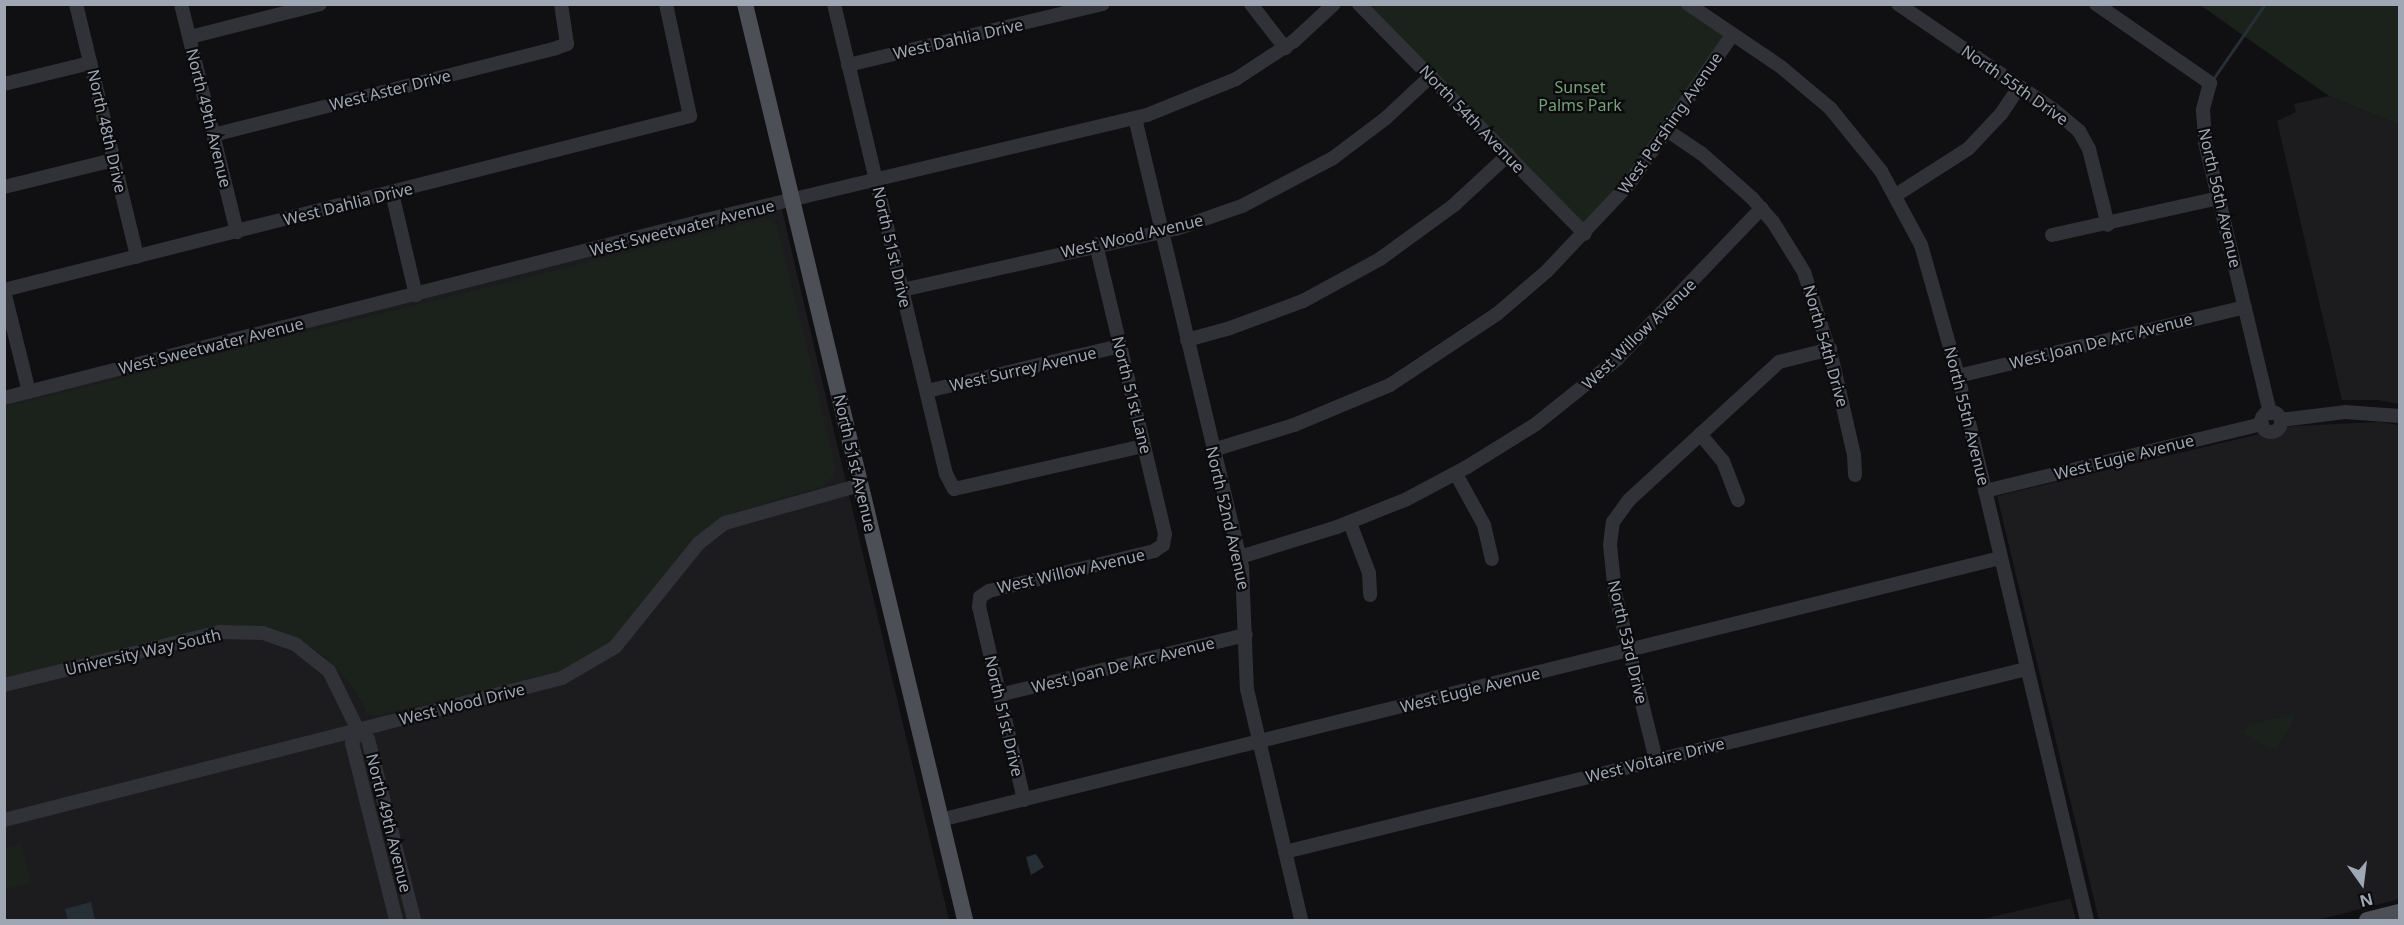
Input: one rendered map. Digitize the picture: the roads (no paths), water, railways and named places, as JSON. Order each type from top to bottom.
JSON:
[{"type":"main road","name":"North 51st Avenue","points":[[745,4],[965,921]]},
{"type":"main road","points":[[2367,921],[2400,912]]},
{"type":"street","name":"North 48th Drive","points":[[76,4],[137,257]]},
{"type":"street","name":"North 49th Avenue","points":[[182,4],[237,232]]},
{"type":"street","points":[[190,37],[320,4]]},
{"type":"street","name":"West Aster Drive","points":[[213,135],[567,44],[561,4]]},
{"type":"street","name":"West Dahlia Drive","points":[[4,291],[690,116],[666,4]]},
{"type":"street","name":"North 51st Drive","points":[[834,4],[946,474],[954,489],[1144,446]]},
{"type":"street","name":"West Dahlia Drive","points":[[848,65],[1103,4]]},
{"type":"street","points":[[1251,4],[1285,48]]},
{"type":"street","name":"West Sweetwater Avenue","points":[[4,398],[876,179],[1136,118],[1215,89],[1285,48],[1334,4]]},
{"type":"street","name":"North 54th Avenue","points":[[1359,4],[1585,234]]},
{"type":"street","name":"North 55th Avenue","points":[[1689,4],[1781,67],[1830,108],[1856,136],[1896,195],[1932,278],[1958,376],[2087,921]]},
{"type":"street","name":"North 55th Drive","points":[[1898,4],[2079,131],[2089,149],[2108,225]]},
{"type":"street","name":"North 56th Avenue","points":[[2096,4],[2210,83],[2202,120],[2271,419]]},
{"type":"street","name":"West Pershing Avenue","points":[[1213,450],[1294,425],[1390,385],[1497,314],[1585,234],[1668,131],[1732,35]]},
{"type":"street","points":[[4,84],[90,63]]},
{"type":"street","name":"West Wood Avenue","points":[[902,290],[1096,244],[1162,232],[1242,206],[1308,174],[1386,118],[1431,76]]},
{"type":"street","points":[[1896,195],[1968,149],[2001,114],[2019,87]]},
{"type":"street","name":"North 52nd Avenue","points":[[1136,118],[1240,557],[1246,635],[1247,689],[1301,921]]},
{"type":"street","name":"North 54th Drive","points":[[1668,131],[1730,177],[1762,208],[1804,272],[1830,349],[1854,455],[1855,475]]},
{"type":"street","points":[[1187,340],[1293,305],[1370,265],[1454,205],[1508,155]]},
{"type":"street","points":[[4,187],[113,160]]},
{"type":"street","points":[[392,193],[416,295]]},
{"type":"street","points":[[2052,235],[2108,225],[2219,198]]},
{"type":"street","name":"West Willow Avenue","points":[[1240,557],[1350,523],[1456,474],[1536,424],[1617,359],[1762,208]]},
{"type":"street","name":"North 51st Lane","points":[[1096,244],[1165,534],[1163,545]]},
{"type":"street","points":[[4,291],[28,392]]},
{"type":"street","name":"West Joan De Arc Avenue","points":[[1958,376],[2245,307]]},
{"type":"street","name":"West Surrey Avenue","points":[[927,392],[1119,346]]},
{"type":"street","points":[[1738,500],[1723,461],[1700,434],[1779,362],[1830,349]]},
{"type":"street","name":"West Eugie Avenue","points":[[1985,491],[2271,419],[2352,412],[2400,416]]},
{"type":"street","name":"North 53rd Drive","points":[[1656,760],[1612,578],[1613,522],[1629,500],[1700,434]]},
{"type":"street","points":[[1456,474],[1484,525],[1492,560]]},
{"type":"street","name":"West Wood Drive","points":[[4,820],[546,683],[579,672],[615,647],[699,543],[725,523],[860,485]]},
{"type":"street","points":[[1350,523],[1369,573],[1370,595]]},
{"type":"street","name":"West Willow Avenue","points":[[980,597],[989,591],[1154,551],[1163,545]]},
{"type":"street","name":"West Eugie Avenue","points":[[940,820],[2000,558]]},
{"type":"street","name":"North 51st Drive","points":[[980,597],[978,607],[1024,800]]},
{"type":"street","name":"University Way South","points":[[4,685],[219,632],[274,636],[314,656]]},
{"type":"street","name":"West Joan De Arc Avenue","points":[[999,695],[1246,635]]},
{"type":"street","name":"North 49th Avenue","points":[[314,656],[342,691],[358,730],[368,739],[414,921]]},
{"type":"street","name":"West Voltaire Drive","points":[[1285,852],[2026,669]]},
{"type":"street","name":"North 49th Avenue","points":[[358,730],[352,743],[396,921]]},
{"type":"waterway","points":[[2213,79],[2265,4]]},
{"type":"park label","name":"Sunset Palms Park","points":[[1580,96]]}]
